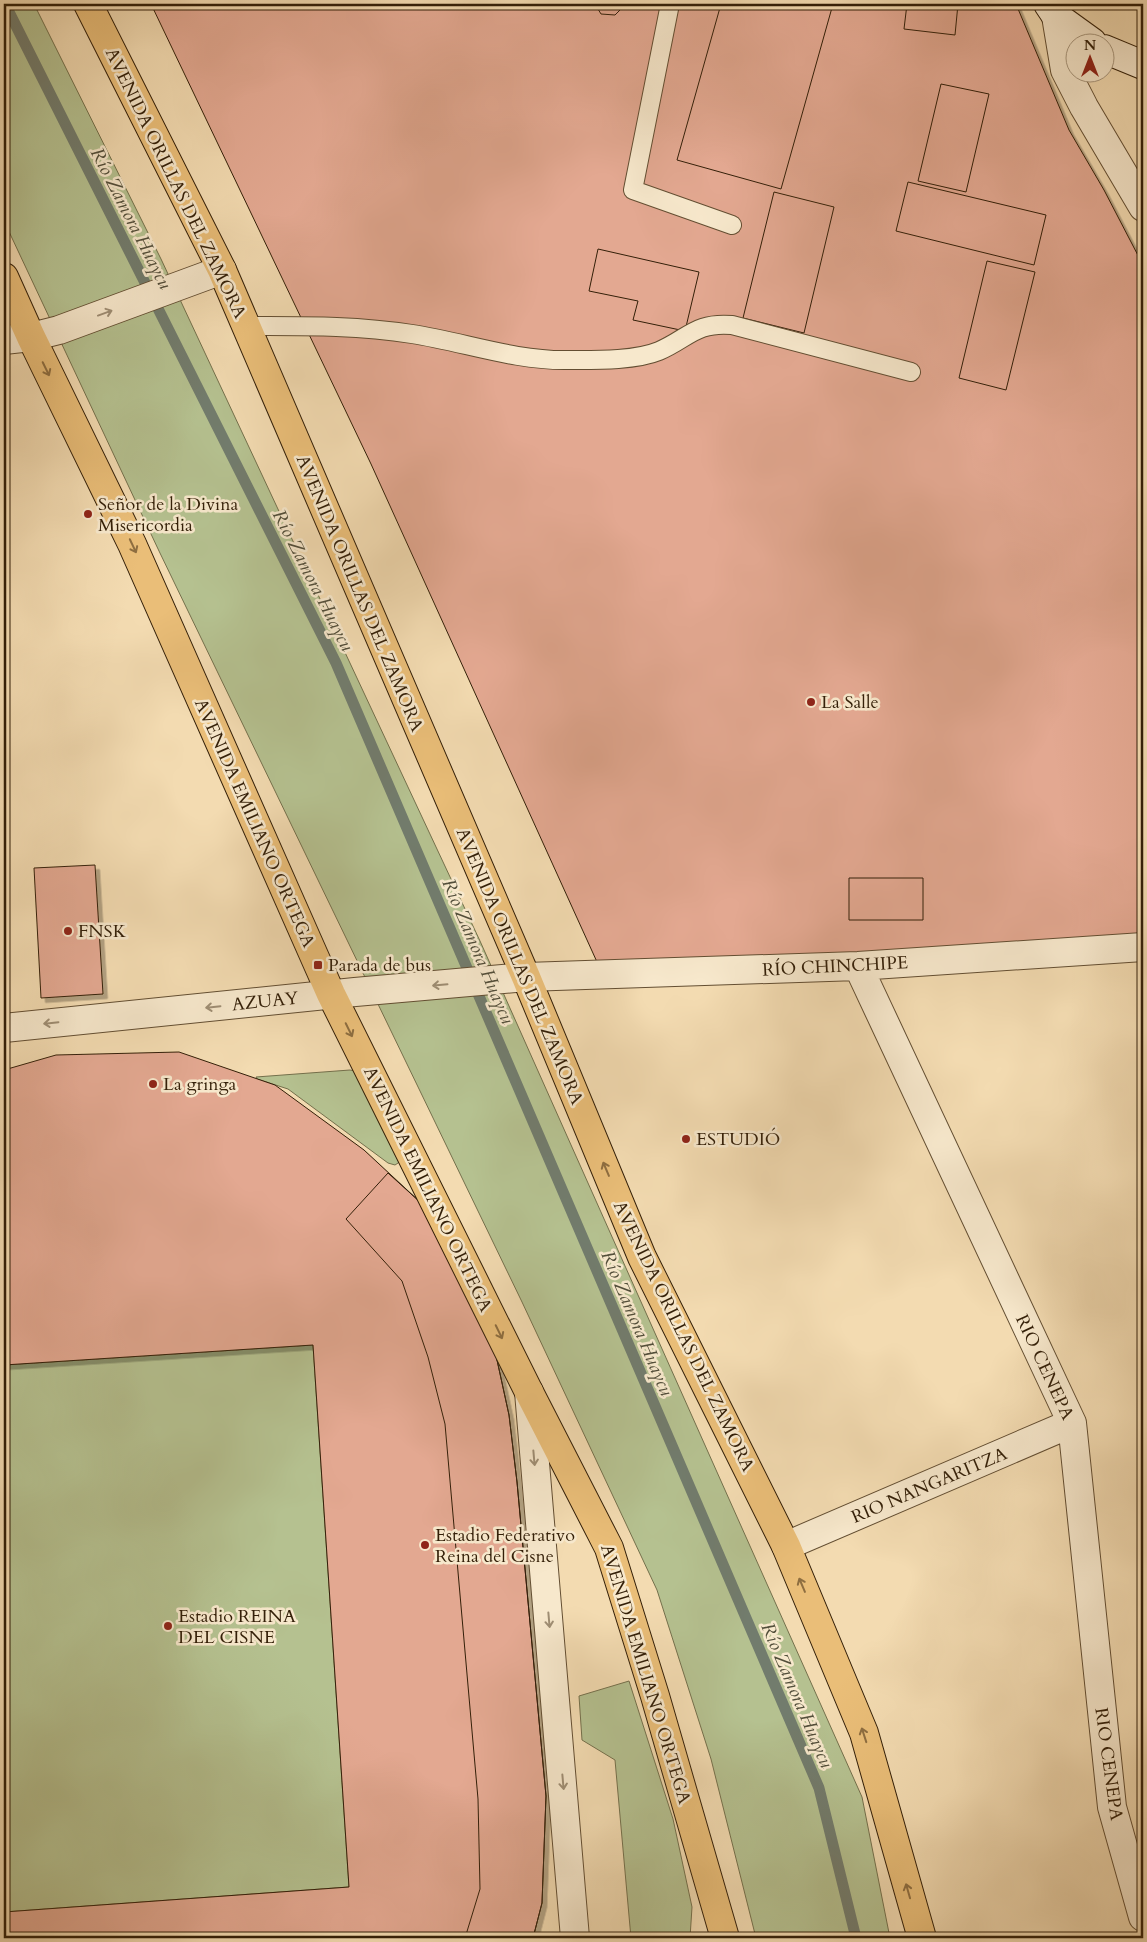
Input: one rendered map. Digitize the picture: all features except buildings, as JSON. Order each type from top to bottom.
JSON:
[{"type":"main road","name":"AVENIDA ORILLAS DEL ZAMORA","points":[[88,4],[222,270],[526,977],[642,1257],[786,1546],[864,1733],[922,1938]]},
{"type":"main road","name":"AVENIDA EMILIANO ORTEGA","points":[[4,277],[31,337],[132,544],[529,1392],[609,1548],[655,1696],[725,1938]]},
{"type":"street","points":[[1052,10],[1080,32]]},
{"type":"street","points":[[1052,10],[1065,70],[1084,108],[1143,207]]},
{"type":"street","points":[[1114,53],[1143,65]]},
{"type":"street","points":[[4,340],[31,337],[59,330],[222,270]]},
{"type":"street","name":"RÍO CHINCHIPE","points":[[526,977],[858,966],[1143,947]]},
{"type":"street","name":"RIO CENEPA","points":[[858,966],[1072,1423],[1112,1807],[1143,1917]]},
{"type":"street","name":"AZUAY","points":[[4,1028],[343,993],[526,977]]},
{"type":"street","name":"AVENIDA EMILIANO ORTEGA","points":[[529,1392],[576,1938]]},
{"type":"street","name":"RIO NANGARITZA","points":[[786,1546],[1072,1423]]},
{"type":"lane","points":[[670,4],[633,190],[732,225]]},
{"type":"lane","points":[[245,326],[351,326],[413,334],[517,355],[567,360],[645,355],[658,351],[702,326],[716,324],[732,325],[911,372]]},
{"type":"green space","points":[[4,4],[34,4],[161,259],[480,941],[862,1797],[890,1938],[756,1938],[711,1759],[657,1590],[522,1302],[159,551],[4,221]]},
{"type":"green space","points":[[350,1070],[370,1074],[404,1159],[395,1165],[388,1163],[288,1089],[257,1079],[256,1077]]},
{"type":"green space","name":"Estadio REINA DEL CISNE","points":[[313,1345],[349,1887],[4,1912],[4,1365]]},
{"type":"green space","points":[[629,1681],[673,1819],[692,1907],[690,1938],[631,1938],[615,1760],[582,1740],[579,1696]]},
{"type":"waterway","name":"Río Zamora Huaycu","points":[[5,4],[336,663],[819,1788],[856,1938]]},
{"type":"place","name":"Señor de la Divina Misericordia","points":[[88,514]]},
{"type":"place","name":"La Salle","points":[[811,702]]},
{"type":"place","name":"FNSK","points":[[68,931]]},
{"type":"place","name":"Parada de bus","points":[[318,965]]},
{"type":"place","name":"La gringa","points":[[153,1084]]},
{"type":"place","name":"ESTUDIÓ","points":[[686,1139]]},
{"type":"place","name":"Estadio Federativo Reina del Cisne","points":[[425,1545]]},
{"type":"place","name":"Estadio REINA DEL CISNE","points":[[168,1626]]}]
